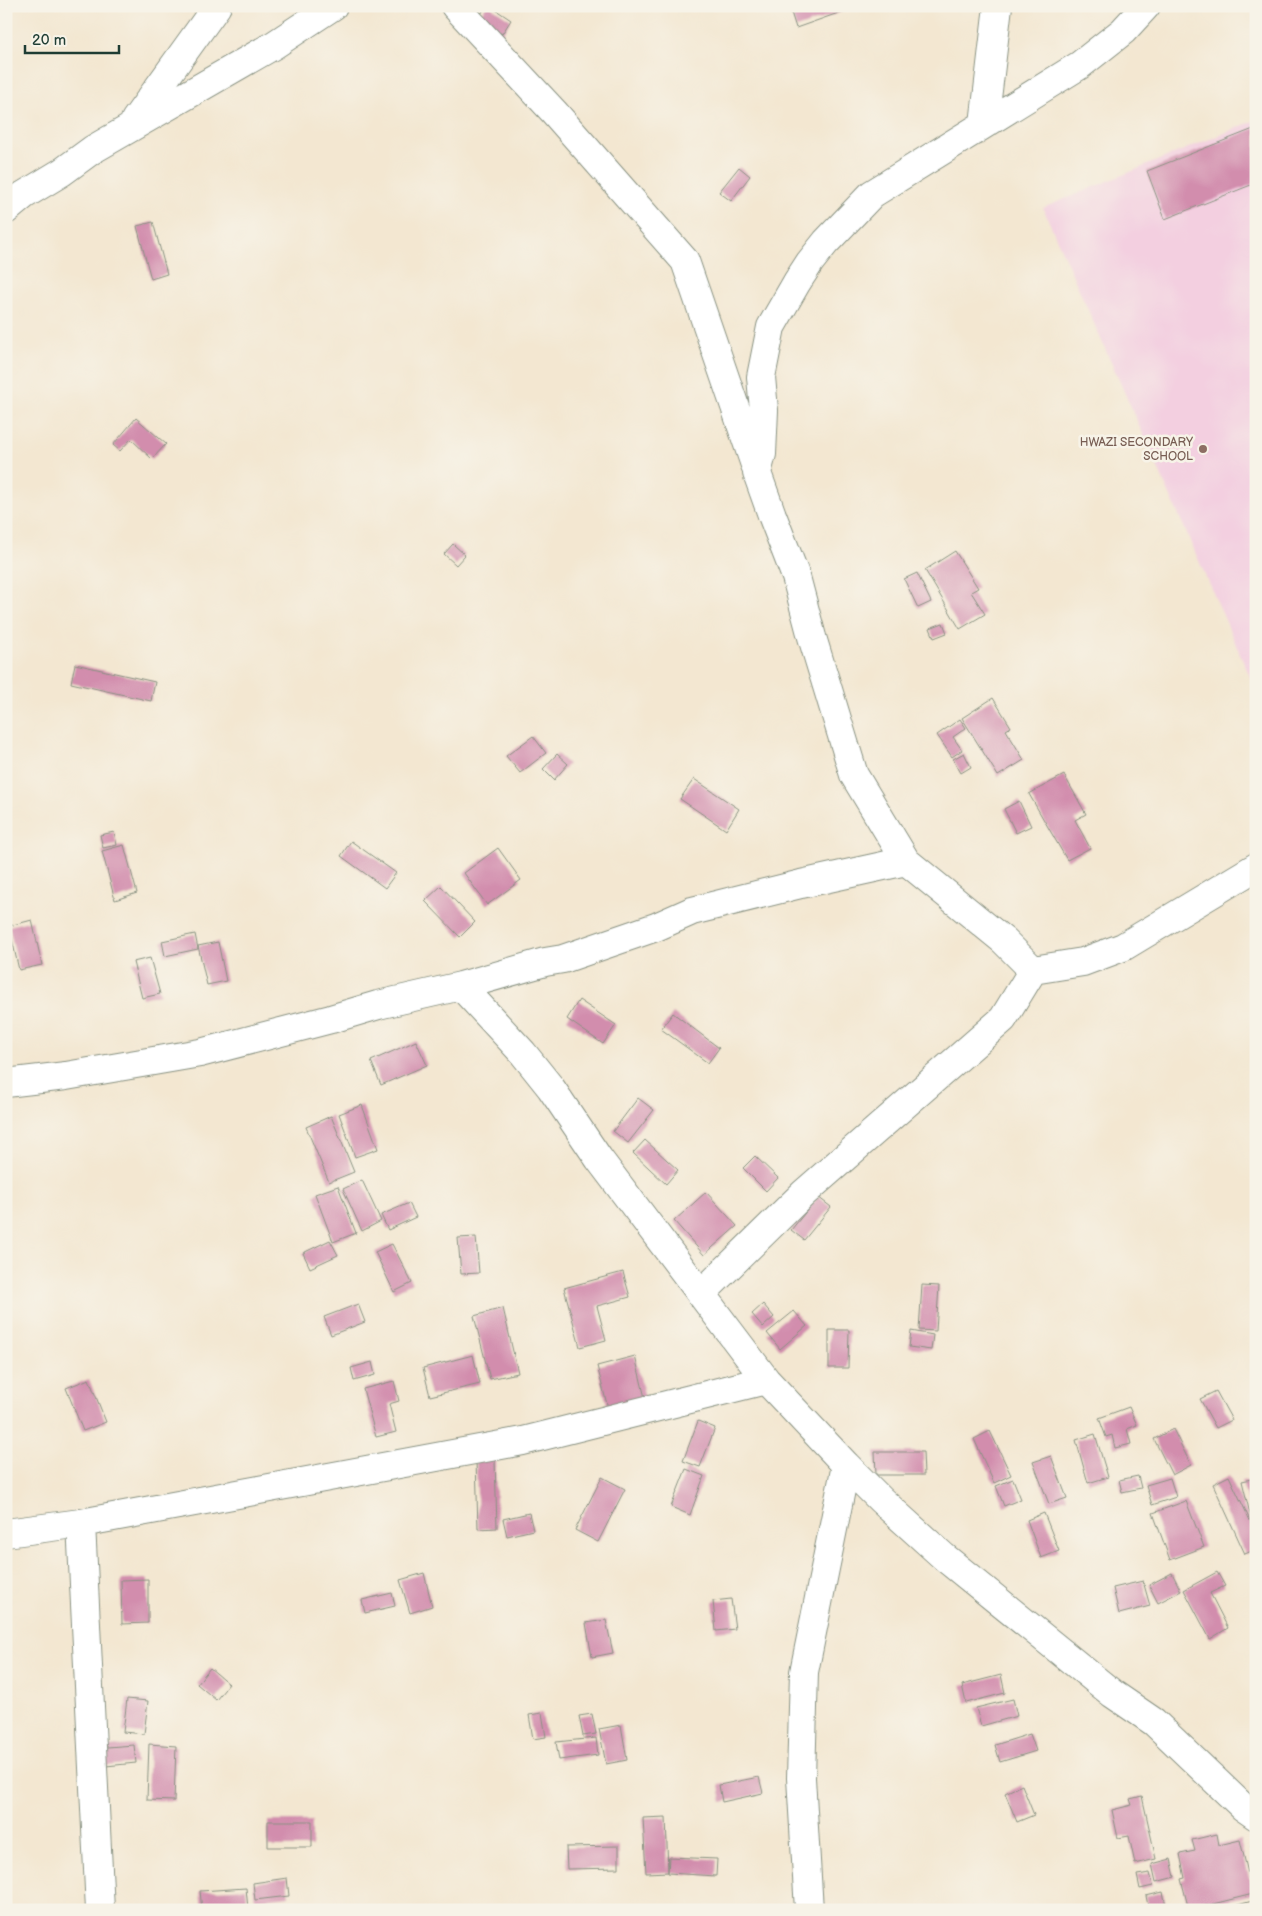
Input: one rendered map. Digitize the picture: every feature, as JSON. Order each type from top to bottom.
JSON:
[{"type":"street","points":[[130,127],[217,6]]},
{"type":"street","points":[[6,210],[24,195],[130,127],[274,45],[333,6]]},
{"type":"street","points":[[455,6],[554,112],[685,261],[772,516],[796,577],[812,637],[854,775],[906,862],[1004,941],[1033,970]]},
{"type":"street","points":[[984,124],[998,6]]},
{"type":"street","points":[[758,473],[762,454],[764,410],[761,377],[770,327],[810,262],[826,242],[872,194],[1080,65],[1123,31],[1146,6]]},
{"type":"street","points":[[6,1083],[66,1076],[200,1052],[332,1019],[378,1005],[461,986],[545,962],[563,959],[608,945],[692,911],[801,884],[906,862]]},
{"type":"street","points":[[701,1294],[804,1193],[1003,1019],[1033,970],[1083,962],[1123,947],[1256,867]]},
{"type":"street","points":[[461,986],[523,1053],[551,1088],[599,1159],[766,1380],[846,1465],[881,1500],[944,1557],[1105,1687],[1154,1722],[1243,1807],[1256,1816]]},
{"type":"street","points":[[6,1533],[81,1523],[523,1441],[766,1380]]},
{"type":"street","points":[[809,1910],[801,1778],[804,1672],[846,1465]]},
{"type":"street","points":[[81,1523],[100,1910]]},
{"type":"shaded area","name":"HWAZI SECONDARY SCHOOL","points":[[1256,120],[1256,690],[1043,208]]},
{"type":"building","points":[[486,6],[490,6],[511,20],[502,34],[478,19]]},
{"type":"building","points":[[789,6],[842,6],[844,11],[796,28]]},
{"type":"building","points":[[1256,128],[1256,183],[1165,219],[1147,171]]},
{"type":"building","points":[[739,167],[750,176],[731,201],[719,192]]},
{"type":"building","points":[[153,222],[167,274],[151,279],[137,226]]},
{"type":"building","points":[[136,418],[166,444],[152,459],[131,439],[120,451],[113,445]]},
{"type":"building","points":[[453,544],[465,555],[456,565],[444,554]]},
{"type":"building","points":[[955,551],[978,588],[971,592],[985,614],[960,629],[925,570]]},
{"type":"building","points":[[917,573],[931,602],[918,608],[904,579]]},
{"type":"building","points":[[943,623],[947,633],[934,638],[930,628]]},
{"type":"building","points":[[75,664],[155,682],[151,701],[71,683]]},
{"type":"building","points":[[993,698],[1011,727],[1006,730],[1024,760],[998,776],[962,718]]},
{"type":"building","points":[[960,719],[966,728],[953,737],[962,750],[952,757],[937,735]]},
{"type":"building","points":[[533,736],[546,753],[520,773],[506,756]]},
{"type":"building","points":[[964,753],[971,767],[961,773],[953,759]]},
{"type":"building","points":[[557,754],[568,764],[554,780],[543,769]]},
{"type":"building","points":[[1064,775],[1086,814],[1075,820],[1090,848],[1067,860],[1029,794]]},
{"type":"building","points":[[694,779],[739,809],[726,830],[680,799]]},
{"type":"building","points":[[1019,801],[1031,826],[1016,833],[1004,809]]},
{"type":"building","points":[[114,832],[117,845],[103,848],[100,835]]},
{"type":"building","points":[[351,841],[396,873],[385,888],[341,856]]},
{"type":"building","points":[[124,845],[137,893],[115,900],[102,851]]},
{"type":"building","points":[[498,848],[521,880],[487,905],[464,873]]},
{"type":"building","points":[[441,886],[475,922],[460,937],[425,901]]},
{"type":"building","points":[[32,920],[42,965],[19,970],[9,926]]},
{"type":"building","points":[[195,934],[198,949],[165,956],[162,941]]},
{"type":"building","points":[[218,942],[226,981],[207,985],[198,946]]},
{"type":"building","points":[[150,958],[160,994],[142,998],[133,962]]},
{"type":"building","points":[[579,1000],[616,1025],[603,1044],[567,1019]]},
{"type":"building","points":[[673,1013],[719,1048],[708,1063],[661,1029]]},
{"type":"building","points":[[416,1041],[427,1065],[381,1085],[371,1061]]},
{"type":"building","points":[[638,1098],[654,1110],[628,1143],[613,1131]]},
{"type":"building","points":[[362,1105],[378,1149],[355,1157],[339,1114]]},
{"type":"building","points":[[331,1116],[354,1172],[329,1182],[306,1127]]},
{"type":"building","points":[[645,1140],[678,1170],[666,1184],[633,1153]]},
{"type":"building","points":[[755,1156],[778,1178],[766,1191],[743,1168]]},
{"type":"building","points":[[362,1180],[381,1221],[362,1231],[343,1189]]},
{"type":"building","points":[[338,1186],[356,1233],[333,1242],[315,1194]]},
{"type":"building","points":[[706,1192],[737,1226],[704,1255],[674,1221]]},
{"type":"building","points":[[818,1197],[831,1207],[804,1240],[791,1230]]},
{"type":"building","points":[[409,1203],[416,1217],[388,1230],[381,1215]]},
{"type":"building","points":[[476,1237],[479,1273],[461,1274],[458,1238]]},
{"type":"building","points":[[330,1240],[338,1255],[310,1268],[303,1253]]},
{"type":"building","points":[[392,1244],[412,1283],[394,1292],[375,1252]]},
{"type":"building","points":[[623,1272],[630,1297],[597,1306],[606,1340],[580,1347],[564,1288]]},
{"type":"building","points":[[922,1285],[939,1286],[936,1331],[919,1330]]},
{"type":"building","points":[[358,1304],[365,1322],[331,1335],[324,1317]]},
{"type":"building","points":[[763,1304],[774,1317],[763,1327],[752,1314]]},
{"type":"building","points":[[503,1308],[518,1373],[490,1379],[474,1316]]},
{"type":"building","points":[[794,1311],[807,1326],[780,1349],[767,1333]]},
{"type":"building","points":[[829,1330],[849,1330],[848,1368],[829,1368]]},
{"type":"building","points":[[911,1331],[933,1335],[931,1350],[909,1347]]},
{"type":"building","points":[[473,1355],[480,1384],[430,1396],[423,1368]]},
{"type":"building","points":[[635,1356],[645,1398],[608,1408],[597,1366]]},
{"type":"building","points":[[372,1362],[375,1375],[354,1381],[351,1368]]},
{"type":"building","points":[[89,1379],[106,1422],[83,1431],[66,1388]]},
{"type":"building","points":[[394,1381],[399,1401],[389,1404],[396,1432],[376,1437],[363,1389]]},
{"type":"building","points":[[1216,1391],[1232,1420],[1216,1428],[1200,1399]]},
{"type":"building","points":[[1129,1407],[1137,1425],[1127,1429],[1131,1444],[1115,1448],[1112,1435],[1106,1437],[1099,1418]]},
{"type":"building","points":[[698,1421],[715,1428],[700,1467],[683,1461]]},
{"type":"building","points":[[1173,1429],[1191,1465],[1172,1475],[1154,1439]]},
{"type":"building","points":[[990,1431],[1011,1475],[994,1483],[974,1439]]},
{"type":"building","points":[[1095,1434],[1108,1477],[1088,1483],[1076,1440]]},
{"type":"building","points":[[875,1452],[923,1452],[924,1475],[876,1475]]},
{"type":"building","points":[[1051,1456],[1067,1498],[1049,1504],[1033,1462]]},
{"type":"building","points":[[476,1460],[495,1460],[497,1528],[478,1529]]},
{"type":"building","points":[[686,1469],[704,1476],[690,1515],[671,1507]]},
{"type":"building","points":[[1138,1476],[1141,1488],[1122,1492],[1119,1480]]},
{"type":"building","points":[[1229,1476],[1256,1533],[1256,1549],[1245,1554],[1213,1484]]},
{"type":"building","points":[[602,1477],[625,1489],[598,1542],[575,1530]]},
{"type":"building","points":[[1170,1478],[1176,1497],[1152,1505],[1146,1485]]},
{"type":"building","points":[[1256,1478],[1256,1517],[1251,1518],[1242,1481]]},
{"type":"building","points":[[1013,1479],[1021,1499],[1004,1506],[996,1486]]},
{"type":"building","points":[[1186,1501],[1204,1547],[1170,1560],[1153,1513]]},
{"type":"building","points":[[529,1513],[533,1530],[507,1536],[503,1519]]},
{"type":"building","points":[[1044,1513],[1059,1551],[1041,1558],[1027,1520]]},
{"type":"building","points":[[1217,1572],[1225,1586],[1210,1593],[1228,1628],[1210,1639],[1184,1590]]},
{"type":"building","points":[[424,1573],[432,1606],[410,1613],[400,1580]]},
{"type":"building","points":[[1172,1573],[1181,1591],[1158,1603],[1149,1585]]},
{"type":"building","points":[[148,1579],[148,1623],[122,1624],[121,1580]]},
{"type":"building","points":[[1143,1581],[1150,1606],[1119,1614],[1113,1588]]},
{"type":"building","points":[[392,1593],[395,1606],[365,1613],[362,1600]]},
{"type":"building","points":[[731,1599],[735,1629],[716,1631],[713,1601]]},
{"type":"building","points":[[606,1620],[613,1653],[592,1657],[586,1623]]},
{"type":"building","points":[[210,1668],[229,1684],[216,1700],[197,1684]]},
{"type":"building","points":[[1001,1675],[1005,1693],[966,1703],[962,1685]]},
{"type":"building","points":[[127,1699],[148,1701],[144,1734],[123,1732]]},
{"type":"building","points":[[1013,1699],[1017,1716],[981,1726],[976,1708]]},
{"type":"building","points":[[542,1713],[546,1737],[533,1739],[529,1715]]},
{"type":"building","points":[[592,1714],[596,1734],[583,1736],[579,1716]]},
{"type":"building","points":[[621,1725],[627,1760],[606,1764],[599,1729]]},
{"type":"building","points":[[1030,1734],[1036,1751],[1000,1762],[995,1745]]},
{"type":"building","points":[[596,1738],[598,1755],[559,1760],[556,1742]]},
{"type":"building","points":[[149,1744],[176,1746],[174,1801],[147,1800]]},
{"type":"building","points":[[134,1745],[136,1763],[96,1767],[94,1748]]},
{"type":"building","points":[[759,1777],[763,1793],[722,1802],[719,1785]]},
{"type":"building","points":[[1022,1785],[1034,1815],[1017,1822],[1005,1793]]},
{"type":"building","points":[[1142,1796],[1156,1859],[1135,1864],[1129,1836],[1118,1838],[1112,1810],[1132,1805],[1130,1799]]},
{"type":"building","points":[[666,1817],[668,1872],[646,1873],[643,1818]]},
{"type":"building","points":[[268,1821],[312,1821],[312,1847],[268,1847]]},
{"type":"building","points":[[1217,1834],[1219,1845],[1240,1840],[1253,1894],[1189,1910],[1181,1879],[1185,1878],[1180,1854],[1195,1851],[1192,1840]]},
{"type":"building","points":[[1256,1844],[1256,1864],[1255,1864],[1251,1845]]},
{"type":"building","points":[[619,1846],[619,1868],[567,1869],[566,1847]]},
{"type":"building","points":[[669,1857],[717,1859],[716,1876],[668,1873]]},
{"type":"building","points":[[1171,1859],[1175,1877],[1156,1882],[1152,1864]]},
{"type":"building","points":[[1150,1873],[1153,1886],[1140,1889],[1137,1875]]},
{"type":"building","points":[[287,1878],[289,1896],[255,1900],[253,1883]]},
{"type":"building","points":[[246,1888],[248,1909],[202,1910],[200,1891]]},
{"type":"building","points":[[1163,1892],[1167,1910],[1149,1910],[1146,1896]]},
{"type":"building","points":[[1252,1901],[1255,1910],[1224,1910],[1224,1909]]},
{"type":"place","name":"HWAZI SECONDARY SCHOOL","points":[[1203,449]]}]
